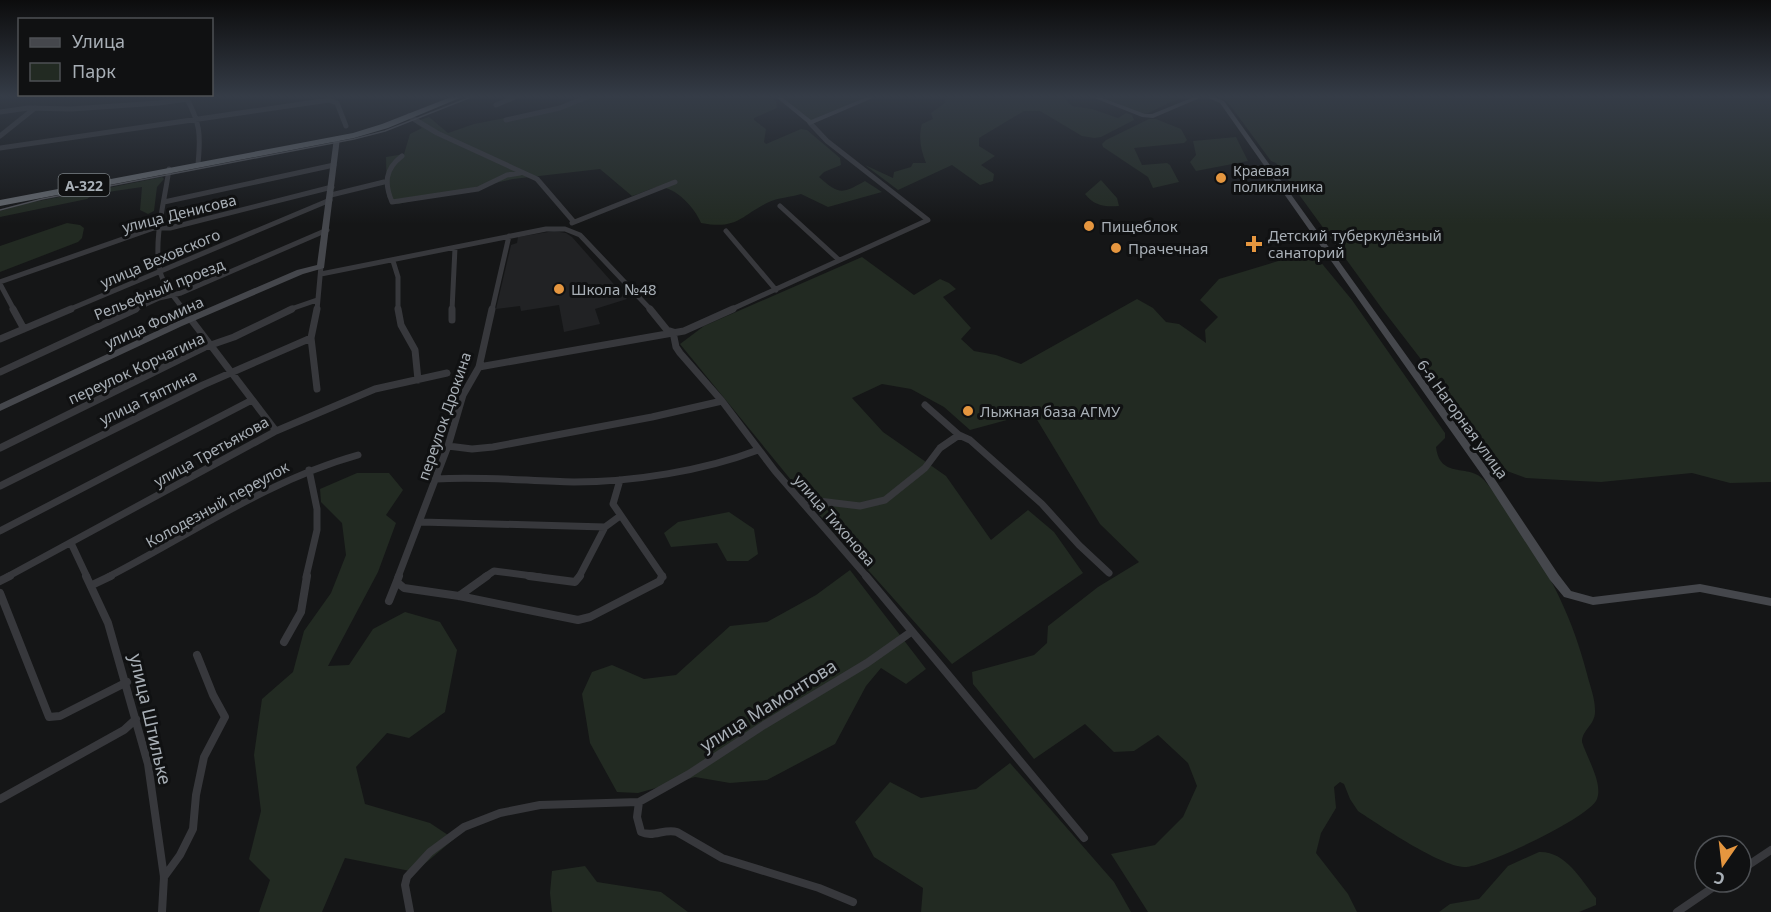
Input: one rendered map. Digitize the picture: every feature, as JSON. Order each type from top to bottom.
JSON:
[{"type":"highway","name":"А-322","points":[[0,203],[329,140]]},
{"type":"street","points":[[0,148],[55,140]]},
{"type":"street","points":[[198,164],[201,140]]},
{"type":"street","points":[[317,389],[311,338],[315,327],[337,140]]},
{"type":"street","points":[[451,140],[526,174],[544,185],[574,222]]},
{"type":"street","points":[[478,367],[543,358],[684,331],[928,220],[826,140]]},
{"type":"street","name":"6-я Нагорная улица","points":[[1248,140],[1487,474],[1568,594],[1593,601],[1700,588],[1771,602]]},
{"type":"street","points":[[402,156],[386,171],[384,182],[392,202],[478,189],[507,175],[526,174]]},
{"type":"street","points":[[164,202],[334,165]]},
{"type":"street","points":[[169,169],[160,228],[160,271],[172,294],[276,430]]},
{"type":"street","points":[[331,194],[384,182]]},
{"type":"street","points":[[321,270],[330,274],[509,236],[546,229],[566,229],[574,222],[675,182]]},
{"type":"street","name":"улица Денисова","points":[[0,283],[154,228],[331,194]]},
{"type":"street","name":"улица Веховского","points":[[0,339],[255,230],[331,194]]},
{"type":"street","points":[[780,206],[839,260]]},
{"type":"street","name":"улица Тихонова","points":[[566,229],[580,235],[641,297],[667,330],[674,332],[675,347],[722,401],[758,450],[802,499],[1084,838]]},
{"type":"street","name":"Рельефный проезд","points":[[0,372],[172,294],[181,293],[327,230]]},
{"type":"street","points":[[726,231],[776,290]]},
{"type":"street","name":"переулок Дрокина","points":[[389,601],[421,522],[448,447],[463,396],[478,367],[509,236]]},
{"type":"street","points":[[452,320],[454,248]]},
{"type":"street","points":[[393,261],[398,277],[397,302],[401,325],[415,350],[418,380]]},
{"type":"street","name":"улица Фомина","points":[[0,408],[300,272],[321,270]]},
{"type":"street","points":[[0,283],[24,328]]},
{"type":"street","name":"переулок Корчагина","points":[[0,448],[212,346],[235,338],[298,306],[317,300]]},
{"type":"street","name":"улица Тяптина","points":[[0,486],[232,372],[247,368],[311,338]]},
{"type":"street","name":"улица Третьякова","points":[[0,581],[276,430],[363,393],[447,373]]},
{"type":"street","points":[[0,531],[252,400]]},
{"type":"street","points":[[448,447],[496,448],[532,437],[659,416],[722,401]]},
{"type":"street","points":[[925,405],[959,435],[970,440],[1042,504],[1108,573]]},
{"type":"street","points":[[802,499],[860,506],[885,500],[925,468],[940,448],[959,435]]},
{"type":"street","points":[[436,478],[476,476],[548,482],[620,480],[740,457],[758,450]]},
{"type":"street","name":"Колодезный переулок","points":[[92,585],[143,560],[262,492],[309,470],[358,455]]},
{"type":"street","points":[[284,642],[302,612],[303,591],[317,530],[317,509],[309,470]]},
{"type":"street","points":[[398,583],[404,588],[459,596],[578,620],[590,617],[660,581],[663,577],[620,516],[613,498],[620,480]]},
{"type":"street","points":[[459,596],[494,571],[575,582],[581,575],[605,527],[620,516]]},
{"type":"street","points":[[421,522],[605,527]]},
{"type":"street","name":"улица Штильке","points":[[71,543],[108,623],[127,682],[148,764],[164,877],[162,912]]},
{"type":"street","points":[[0,593],[49,717],[60,716],[127,682]]},
{"type":"street","name":"улица Мамонтова","points":[[410,912],[405,885],[408,877],[430,852],[464,827],[500,813],[540,805],[639,802],[689,774],[764,725],[867,663],[911,632]]},
{"type":"street","points":[[164,877],[180,855],[193,829],[196,795],[204,757],[225,717],[213,695],[197,655]]},
{"type":"street","points":[[0,800],[124,730],[136,719]]},
{"type":"street","points":[[639,802],[636,811],[637,820],[641,832],[647,835],[670,830],[677,832],[722,858],[819,888],[853,902]]},
{"type":"street","points":[[1753,862],[1771,850]]},
{"type":"street","points":[[1677,912],[1703,894]]},
{"type":"shaded area","name":"Школа №48","points":[[554,231],[566,233],[572,237],[627,299],[595,309],[600,324],[564,332],[559,305],[521,311],[520,306],[496,309],[511,245],[517,243],[518,237]]},
{"type":"green space","points":[[408,140],[764,140],[766,144],[776,140],[818,140],[840,158],[841,165],[824,172],[819,177],[826,183],[841,191],[865,181],[882,192],[828,207],[801,194],[772,201],[731,223],[713,225],[701,223],[684,199],[672,191],[659,187],[632,196],[600,169],[513,179],[398,204],[387,197],[386,157],[404,154]]},
{"type":"green space","points":[[921,140],[979,140],[979,146],[995,156],[981,165],[994,174],[993,181],[980,185],[952,165],[898,190],[865,165],[893,178],[894,172],[911,167],[913,163],[926,163]]},
{"type":"green space","points":[[1106,140],[1187,140],[1184,143],[1134,148],[1142,165],[1167,163],[1179,182],[1153,188],[1148,177],[1103,147],[1102,144]]},
{"type":"green space","points":[[1237,140],[1248,161],[1196,171],[1190,162],[1196,155],[1193,141]]},
{"type":"green space","points":[[1255,140],[1771,140],[1771,482],[1730,483],[1692,473],[1601,482],[1526,478],[1507,471],[1383,310],[1276,163],[1271,161]]},
{"type":"green space","points":[[162,177],[164,179],[157,187],[154,211],[148,214],[140,210],[142,187],[101,193],[103,189]]},
{"type":"green space","points":[[1101,180],[1117,198],[1119,206],[1100,205],[1085,194]]},
{"type":"green space","points":[[85,192],[94,194],[87,199],[0,217],[0,211]]},
{"type":"green space","points":[[67,223],[84,228],[82,238],[78,242],[0,272],[0,246]]},
{"type":"green space","points":[[1308,252],[1314,254],[1352,300],[1445,433],[1445,438],[1436,447],[1443,464],[1456,470],[1471,472],[1484,480],[1546,571],[1581,651],[1594,701],[1595,715],[1582,742],[1596,778],[1597,799],[1590,807],[1557,829],[1513,851],[1464,867],[1453,865],[1425,853],[1358,811],[1344,784],[1340,782],[1334,787],[1336,808],[1321,833],[1316,853],[1348,894],[1357,912],[1148,912],[1111,854],[1155,845],[1183,817],[1197,786],[1188,763],[1158,735],[1134,751],[1114,752],[1085,724],[1034,759],[973,684],[972,672],[1034,655],[1047,643],[1048,626],[1098,587],[1139,562],[1100,524],[1033,413],[970,430],[944,407],[911,389],[882,384],[852,398],[883,432],[946,476],[991,540],[1028,510],[1054,532],[1083,573],[952,664],[827,524],[680,344],[704,326],[862,257],[914,295],[940,279],[949,283],[956,289],[943,297],[971,328],[961,339],[974,351],[996,355],[1021,364],[1137,299],[1153,308],[1166,322],[1179,324],[1206,343],[1205,330],[1218,317],[1200,300],[1219,279]]},
{"type":"green space","points":[[357,473],[389,473],[403,490],[386,515],[396,523],[378,572],[328,666],[349,665],[373,629],[405,612],[440,622],[457,650],[445,712],[409,738],[387,733],[356,767],[365,804],[430,823],[454,839],[415,872],[345,858],[322,912],[259,912],[270,880],[249,859],[261,811],[254,755],[262,699],[293,672],[304,631],[331,593],[346,555],[342,523],[321,502],[320,489]]},
{"type":"green space","points":[[729,512],[754,529],[758,554],[748,561],[727,561],[717,543],[671,547],[664,533],[678,522]]},
{"type":"green space","points":[[850,570],[926,669],[906,684],[881,668],[866,686],[835,744],[767,780],[730,783],[695,777],[638,793],[617,792],[590,743],[582,694],[592,672],[612,665],[644,679],[676,675],[730,626],[767,622],[816,595]]},
{"type":"green space","points":[[1010,763],[1114,882],[1131,912],[921,912],[923,888],[874,857],[855,822],[890,782],[921,798],[976,789]]},
{"type":"green space","points":[[1539,852],[1549,853],[1565,861],[1596,898],[1596,905],[1579,912],[1439,912],[1450,904],[1479,899],[1508,866]]},
{"type":"green space","points":[[585,866],[597,882],[661,892],[688,912],[552,912],[550,893],[552,871]]},
{"type":"tram line","points":[[0,210],[42,199],[351,140]]},
{"type":"place","name":"Краевая поликлиника","points":[[1221,178]]},
{"type":"place","name":"Пищеблок","points":[[1089,226]]},
{"type":"place","name":"Детский туберкулёзный санаторий","points":[[1254,244]]},
{"type":"place","name":"Прачечная","points":[[1116,248]]},
{"type":"place","name":"Школа №48","points":[[559,289]]},
{"type":"place","name":"Лыжная база АГМУ","points":[[968,411]]}]
